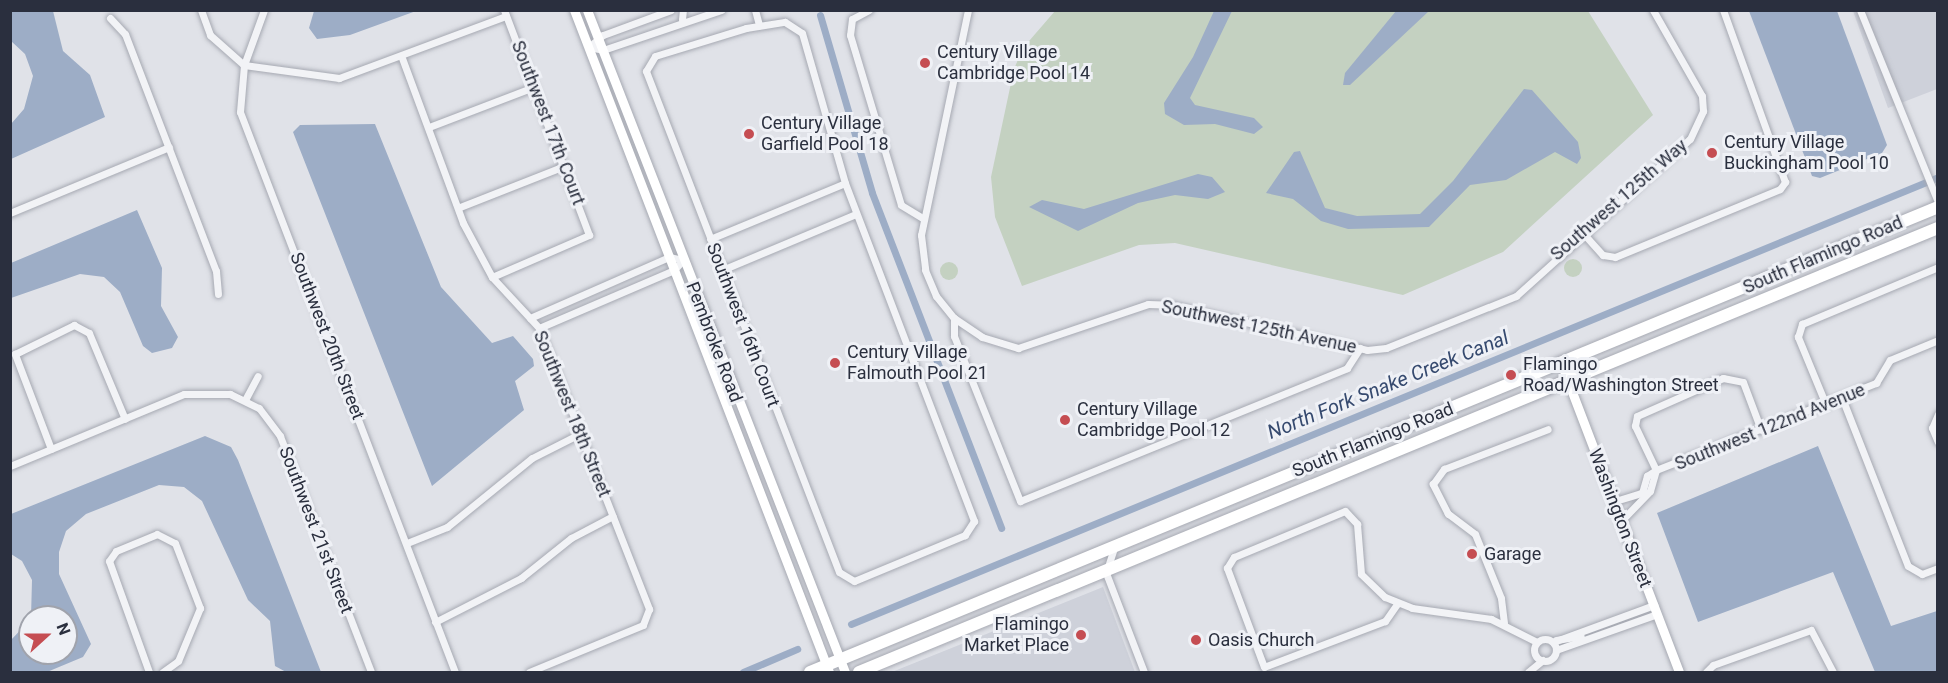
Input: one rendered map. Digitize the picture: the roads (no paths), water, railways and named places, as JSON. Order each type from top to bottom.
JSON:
[{"type":"highway","name":"South Flamingo Road","points":[[810,672],[827,669],[840,660],[1115,545],[1561,363],[1938,205]]},
{"type":"highway","name":"South Flamingo Road","points":[[859,672],[1106,573],[1938,228]]},
{"type":"main road","name":"Pembroke Road","points":[[574,10],[827,669]]},
{"type":"main road","name":"Pembroke Road","points":[[587,10],[745,423],[845,672]]},
{"type":"main road","name":"Washington Street","points":[[1561,363],[1620,523],[1679,672]]},
{"type":"main road","points":[[734,428],[745,423]]},
{"type":"street","points":[[201,10],[210,35],[244,65],[339,78],[402,58],[505,13]]},
{"type":"street","name":"Southwest 20th Street","points":[[264,10],[244,65],[240,111],[455,672]]},
{"type":"street","points":[[589,47],[598,38],[671,10]]},
{"type":"street","points":[[589,47],[603,50],[657,29],[721,10]]},
{"type":"street","points":[[722,270],[856,214],[798,28],[784,22],[759,25],[755,10]]},
{"type":"street","points":[[869,10],[851,21],[850,35],[898,197],[904,211],[923,218]]},
{"type":"street","points":[[968,10],[923,218],[925,270],[936,296],[954,318],[953,332],[1020,501],[1347,368],[1359,348]]},
{"type":"street","name":"Southwest 125th Way","points":[[1527,285],[1582,232],[1690,139],[1703,111],[1695,80],[1653,10]]},
{"type":"street","points":[[1582,232],[1603,255],[1615,257],[1780,189],[1785,182],[1723,10]]},
{"type":"street","points":[[1860,10],[1938,205]]},
{"type":"street","name":"Southwest 17th Court","points":[[492,277],[589,236],[505,13]]},
{"type":"street","points":[[657,29],[683,15],[705,14]]},
{"type":"street","points":[[652,17],[657,29]]},
{"type":"street","points":[[110,18],[125,34],[216,271],[218,294]]},
{"type":"street","name":"Southwest 16th Court","points":[[759,25],[655,56],[647,65],[710,239],[834,561],[847,580],[956,540],[973,528],[856,214]]},
{"type":"street","name":"Southwest 18th Street","points":[[402,58],[460,207],[492,277],[539,328],[613,516],[649,619],[529,672]]},
{"type":"street","points":[[429,127],[534,87]]},
{"type":"street","points":[[10,213],[169,147]]},
{"type":"street","points":[[460,207],[564,166]]},
{"type":"street","points":[[710,239],[845,183]]},
{"type":"street","points":[[530,318],[669,257],[683,260],[674,270],[539,328]]},
{"type":"street","points":[[1826,405],[1799,330],[1808,321],[1938,267]]},
{"type":"street","name":"Southwest 125th Avenue","points":[[954,318],[982,337],[1018,348],[1148,304],[1171,305],[1359,348],[1392,346],[1516,296],[1527,285]]},
{"type":"street","points":[[51,449],[15,354],[64,329],[83,326],[125,419]]},
{"type":"street","name":"Southwest 122nd Avenue","points":[[1612,502],[1642,492],[1647,476],[1656,470],[1842,399],[1876,383],[1890,360],[1938,340]]},
{"type":"street","points":[[10,466],[200,391],[245,400],[258,376]]},
{"type":"street","points":[[1656,470],[1635,421],[1641,411],[1729,376],[1739,378],[1761,430]]},
{"type":"street","points":[[1842,399],[1908,566],[1916,573],[1938,568]]},
{"type":"street","name":"Southwest 21st Street","points":[[245,400],[259,408],[280,436],[371,672]]},
{"type":"street","points":[[1935,417],[1938,442]]},
{"type":"street","points":[[1504,623],[1501,598],[1475,534],[1440,503],[1436,477],[1548,429]]},
{"type":"street","points":[[407,543],[447,527],[532,458],[581,433]]},
{"type":"street","name":"Southwest 122nd Avenue","points":[[1620,523],[1650,491],[1656,470]]},
{"type":"street","points":[[1397,604],[1385,621],[1264,667],[1227,574],[1229,564],[1240,554],[1338,513],[1351,514],[1357,524],[1361,574],[1397,604],[1504,623],[1537,642],[1555,644],[1629,625],[1655,610]]},
{"type":"street","points":[[435,622],[521,578],[571,538],[613,516]]},
{"type":"street","points":[[149,672],[109,561],[116,551],[157,534],[176,543],[200,608],[178,661],[163,672]]},
{"type":"street","points":[[1115,545],[1106,573],[1144,672]]},
{"type":"street","points":[[1528,672],[1543,660],[1555,644],[1625,616],[1655,610]]},
{"type":"street","points":[[1625,616],[1629,625]]},
{"type":"street","points":[[1706,672],[1713,664],[1811,630],[1833,672]]},
{"type":"street","points":[[1537,642],[1534,652],[1543,660]]},
{"type":"water","points":[[11,10],[53,11],[63,51],[90,75],[105,117],[11,159],[11,124],[24,109],[33,76],[25,54],[11,41]]},
{"type":"water","points":[[314,10],[416,11],[350,35],[317,39],[309,28]]},
{"type":"water","points":[[1214,11],[1232,11],[1190,98],[1195,105],[1254,118],[1263,127],[1254,134],[1215,124],[1184,125],[1165,114],[1164,103],[1193,57]]},
{"type":"water","points":[[1396,11],[1429,11],[1350,85],[1343,85],[1345,73]]},
{"type":"water","points":[[1749,11],[1837,11],[1887,145],[1882,153],[1820,178],[1812,176]]},
{"type":"water","points":[[1524,89],[1532,90],[1578,142],[1581,158],[1577,164],[1555,152],[1506,180],[1470,185],[1429,227],[1348,229],[1321,221],[1293,199],[1266,193],[1294,152],[1300,151],[1325,208],[1357,216],[1420,214],[1453,181]]},
{"type":"water","points":[[375,124],[441,287],[492,343],[513,336],[533,359],[534,366],[515,381],[524,410],[432,486],[293,132],[300,125]]},
{"type":"water","points":[[1198,174],[1212,177],[1225,192],[1208,199],[1175,195],[1138,203],[1078,231],[1029,207],[1042,200],[1084,209]]},
{"type":"water","points":[[137,210],[162,268],[161,306],[178,337],[172,348],[152,353],[143,346],[120,292],[104,277],[80,274],[11,298],[11,263]]},
{"type":"water","points":[[205,436],[231,447],[321,672],[286,672],[275,666],[270,621],[248,600],[202,501],[184,487],[159,485],[86,514],[66,531],[59,552],[59,574],[73,605],[31,605],[32,580],[22,561],[11,554],[11,514]]},
{"type":"water","points":[[1818,446],[1891,626],[1937,611],[1937,672],[1875,672],[1833,572],[1698,622],[1657,513]]},
{"type":"water","points":[[78,616],[91,644],[83,657],[78,659]]},
{"type":"water","points":[[18,633],[18,665],[64,665],[47,672],[11,672],[11,640]]},
{"type":"waterway","points":[[820,15],[872,193],[1001,528]]},
{"type":"waterway","name":"North Fork Snake Creek Canal","points":[[851,624],[1938,177]]},
{"type":"waterway","name":"North Fork Snake Creek Canal","points":[[743,672],[797,649]]},
{"type":"place","name":"Century Village Cambridge Pool 14","points":[[925,63]]},
{"type":"place","name":"Century Village Garfield Pool 18","points":[[749,134]]},
{"type":"place","name":"Century Village Buckingham Pool 10","points":[[1712,153]]},
{"type":"place","name":"Century Village Falmouth Pool 21","points":[[835,363]]},
{"type":"place","name":"Flamingo Road/Washington Street","points":[[1511,375]]},
{"type":"place","name":"Century Village Cambridge Pool 12","points":[[1065,420]]},
{"type":"place","name":"Garage","points":[[1472,554]]},
{"type":"place","name":"Flamingo Market Place","points":[[1081,635]]},
{"type":"place","name":"Oasis Church","points":[[1196,640]]}]
